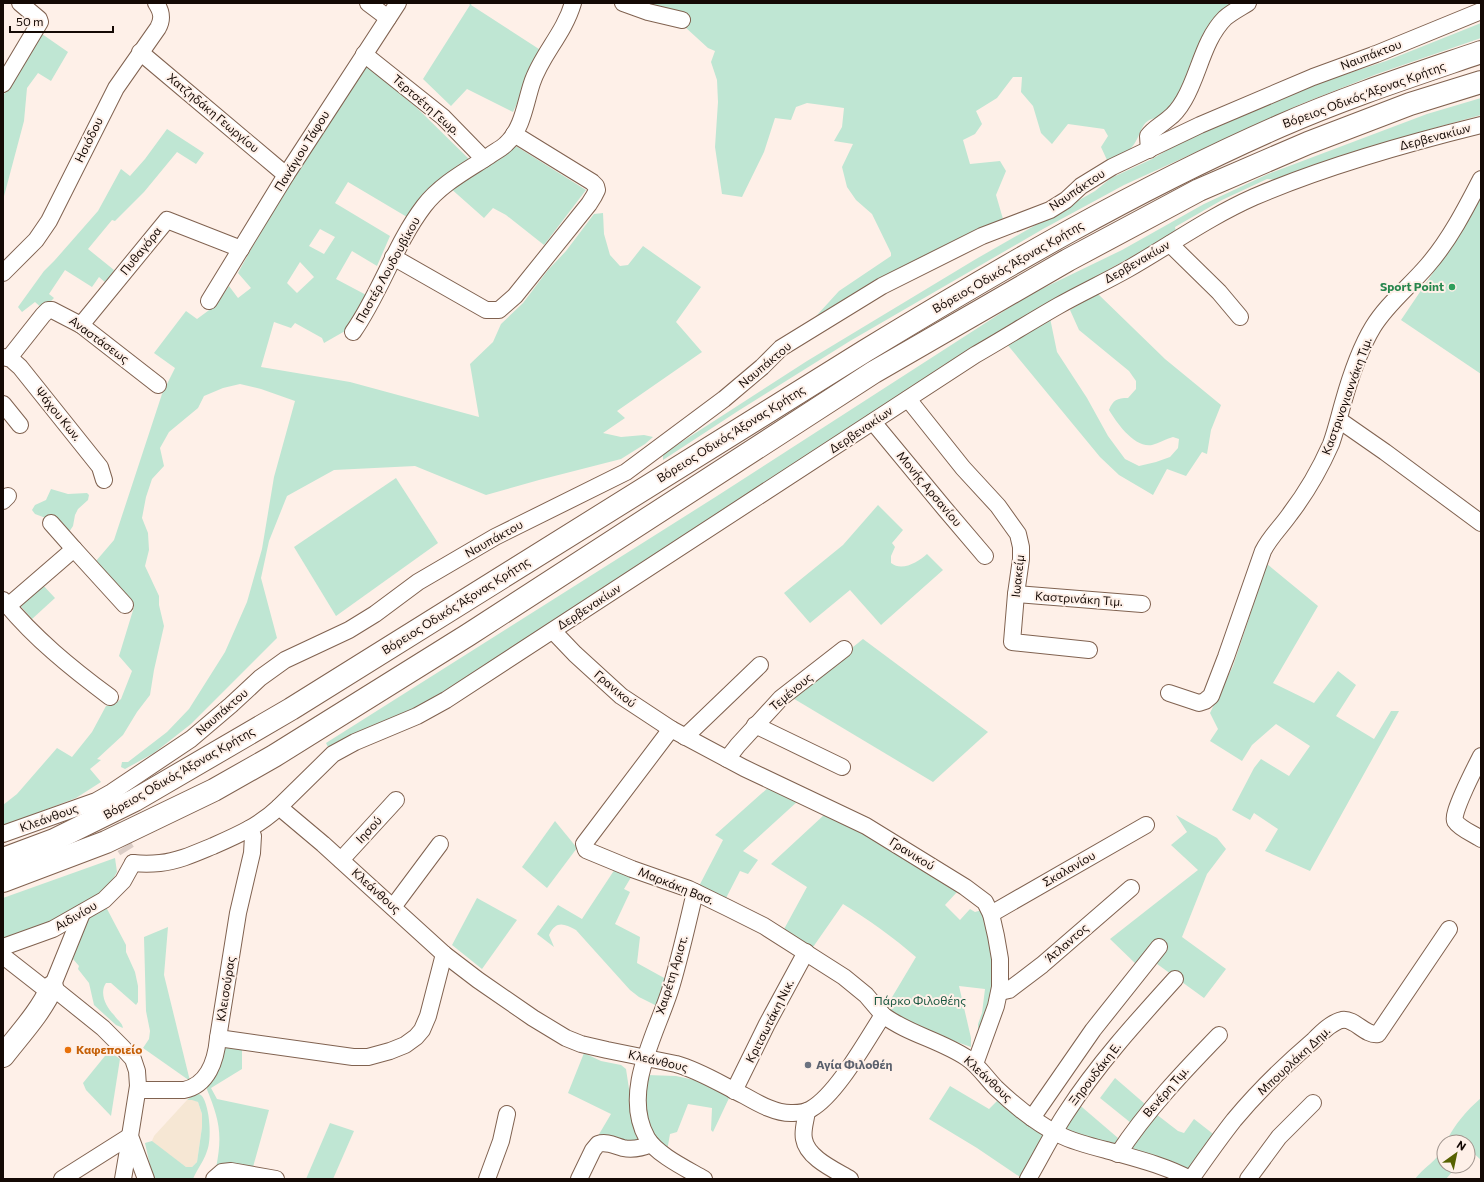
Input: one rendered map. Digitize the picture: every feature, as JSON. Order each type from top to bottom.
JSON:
[{"type":"main road","name":"Βόρειος Οδικός Άξονας Κρήτης","points":[[3,859],[54,840],[135,800],[291,709],[838,367],[952,298],[1132,197],[1222,152],[1310,113],[1366,91],[1481,52]]},
{"type":"main road","name":"Βόρειος Οδικός Άξονας Κρήτης","points":[[3,881],[106,842],[214,790],[274,756],[468,635],[874,372],[1068,260],[1199,190],[1308,143],[1410,104],[1481,82]]},
{"type":"main road","points":[[3,1056],[34,1018],[50,990]]},
{"type":"street","points":[[3,84],[40,22],[39,19],[20,3]]},
{"type":"street","name":"Ησιόδου","points":[[3,273],[43,231],[110,98],[160,23],[162,13],[156,3]]},
{"type":"street","points":[[368,3],[388,18]]},
{"type":"street","name":"Πανάγιου Τάφου","points":[[209,301],[286,175],[398,3]]},
{"type":"street","name":"Παστέρ Λουδουβίκου","points":[[353,332],[370,306],[393,257],[420,212],[434,195],[449,182],[506,144],[514,134],[523,115],[537,71],[562,31],[573,3]]},
{"type":"street","points":[[623,3],[648,12],[682,20]]},
{"type":"street","points":[[1149,150],[1148,136],[1181,105],[1191,87],[1208,44],[1222,22],[1232,12],[1248,3]]},
{"type":"street","name":"Ναυπάκτου","points":[[96,801],[130,781],[191,739],[260,678],[285,660],[355,627],[418,582],[495,537],[632,469],[724,399],[762,367],[781,348],[882,286],[982,236],[1050,210],[1066,200],[1081,186],[1131,157],[1149,150],[1200,125],[1281,90],[1376,54],[1481,11]]},
{"type":"street","name":"Χατζηδάκη Γεωργίου","points":[[140,52],[286,175]]},
{"type":"street","name":"Τερτσέτη Γεωρ.","points":[[364,54],[438,113],[484,159]]},
{"type":"street","name":"Δερβενακίων","points":[[279,808],[333,754],[355,742],[417,716],[440,703],[908,399],[1014,332],[1212,219],[1240,204],[1295,181],[1417,142],[1481,125]]},
{"type":"street","points":[[393,257],[486,310],[499,310],[515,296],[592,200],[597,190],[596,186],[592,182],[514,134]]},
{"type":"street","name":"Καστρινογιαννάκη Τιμ.","points":[[1168,693],[1199,703],[1205,701],[1211,696],[1263,551],[1271,537],[1289,516],[1307,489],[1325,456],[1339,420],[1342,405],[1351,378],[1373,327],[1389,305],[1431,261],[1449,235],[1481,179]]},
{"type":"street","name":"Πυθαγόρα","points":[[81,325],[167,220],[241,249]]},
{"type":"street","points":[[1170,244],[1219,292],[1240,317]]},
{"type":"street","name":"Αναστάσεως","points":[[6,358],[48,310],[52,310],[81,325],[158,384]]},
{"type":"street","name":"Ψάχου Κων.","points":[[6,358],[20,367],[100,467],[104,480]]},
{"type":"street","name":"Ιωακείμ","points":[[908,399],[963,468],[998,506],[1018,534],[1021,547],[1021,559],[1012,642],[1089,650]]},
{"type":"street","points":[[3,404],[20,425]]},
{"type":"street","points":[[1339,420],[1481,523]]},
{"type":"street","name":"Μονής Αρσανίου","points":[[873,422],[985,556]]},
{"type":"street","points":[[51,523],[125,605]]},
{"type":"street","points":[[74,549],[6,603],[29,630],[51,651],[110,696]]},
{"type":"street","name":"Καστρινάκη Τιμ.","points":[[1016,594],[1142,604]]},
{"type":"street","name":"Γρανικού","points":[[553,631],[575,654],[621,696],[671,729],[727,759],[872,829],[985,902],[992,914],[1000,958],[1000,992],[976,1064]]},
{"type":"street","name":"Τεμένους","points":[[727,759],[781,698],[844,649]]},
{"type":"street","points":[[685,737],[760,665]]},
{"type":"street","points":[[755,726],[842,767]]},
{"type":"street","name":"Μαρκάκη Βασ.","points":[[671,729],[584,844],[586,850],[632,869],[664,879],[747,917],[835,970],[866,995],[883,1015]]},
{"type":"street","points":[[1481,756],[1454,814],[1456,822],[1481,839]]},
{"type":"street","name":"Ιησού","points":[[341,860],[396,800]]},
{"type":"street","name":"Κλεάνθους","points":[[3,834],[96,801]]},
{"type":"street","points":[[249,829],[266,819],[279,808]]},
{"type":"street","name":"Κλεάνθους","points":[[279,808],[341,860],[444,954],[504,998],[566,1038],[592,1047],[689,1068],[776,1110],[792,1113],[807,1111]]},
{"type":"street","name":"Σκαλανίου","points":[[992,914],[1146,825]]},
{"type":"street","name":"Αιδινίου","points":[[3,947],[45,933],[82,913],[110,895],[123,880],[130,857],[155,864],[175,860],[249,829]]},
{"type":"street","name":"Κλεισούρας","points":[[138,1090],[184,1090],[195,1086],[204,1078],[217,1053],[218,1038],[238,913],[252,853],[253,838],[249,829]]},
{"type":"street","points":[[393,907],[440,844]]},
{"type":"street","name":"Άτλαντος","points":[[1000,992],[1009,990],[1042,965],[1131,888]]},
{"type":"street","name":"Χαιρέτη Αριστ.","points":[[651,1144],[642,1127],[638,1096],[640,1080],[646,1058],[672,985],[695,892]]},
{"type":"street","points":[[50,990],[82,913]]},
{"type":"street","name":"Μπουρλάκη Δημ.","points":[[1190,1179],[1244,1109],[1280,1072],[1322,1033],[1338,1021],[1343,1020],[1357,1025],[1374,1035],[1378,1034],[1448,929]]},
{"type":"street","points":[[1032,1118],[1093,1030],[1159,947]]},
{"type":"street","name":"Κριτσωτάκη Νικ.","points":[[734,1091],[787,986],[806,952]]},
{"type":"street","points":[[218,1038],[353,1057],[368,1057],[400,1047],[416,1037],[424,1026],[444,954]]},
{"type":"street","points":[[3,956],[104,1028],[132,1059],[137,1071],[138,1090],[123,1179]]},
{"type":"street","name":"Ξηρουδάκη Ε.","points":[[1028,1179],[1054,1132],[1073,1102],[1095,1072],[1138,1020],[1175,979]]},
{"type":"street","points":[[850,1179],[809,1152],[803,1135],[807,1111],[819,1104],[835,1087],[883,1015]]},
{"type":"street","name":"Κλεάνθους","points":[[883,1015],[902,1027],[951,1048],[976,1064],[997,1089],[1032,1118],[1054,1132],[1079,1143],[1160,1167],[1190,1179]]},
{"type":"street","name":"Βενέρη Τιμ.","points":[[1118,1154],[1163,1095],[1219,1035]]},
{"type":"street","points":[[1248,1179],[1279,1137],[1313,1103]]},
{"type":"street","points":[[487,1179],[501,1141],[507,1114]]},
{"type":"street","points":[[62,1179],[130,1136]]},
{"type":"street","points":[[130,1136],[146,1179]]},
{"type":"street","points":[[579,1179],[593,1150],[598,1144],[607,1143],[630,1149],[645,1147],[651,1144],[670,1158],[704,1179]]},
{"type":"street","points":[[214,1179],[222,1172],[231,1171],[276,1179]]},
{"type":"shaded area","points":[[192,1099],[198,1102],[202,1114],[202,1127],[197,1162],[192,1167],[186,1167],[152,1141],[154,1136],[187,1100]]},
{"type":"green space","points":[[468,3],[472,3],[471,5],[542,51],[513,112],[467,89],[451,106],[423,79],[470,5]]},
{"type":"green space","points":[[639,3],[1238,3],[1189,83],[1162,118],[1154,118],[1149,120],[1130,149],[1107,160],[1101,147],[1108,136],[1104,129],[1068,124],[1052,144],[1041,133],[1033,106],[1021,92],[1022,77],[1013,77],[997,98],[976,111],[982,124],[975,134],[963,140],[970,164],[1000,161],[1006,171],[996,195],[1003,219],[928,255],[808,325],[839,291],[891,256],[891,253],[872,214],[856,200],[847,187],[842,167],[853,144],[834,141],[842,127],[844,108],[807,103],[796,107],[791,120],[775,118],[764,152],[742,197],[722,194],[715,147],[718,102],[717,80],[711,62],[715,51],[708,48],[685,27],[684,12]]},
{"type":"green space","points":[[1481,23],[1481,38],[1377,74],[1301,104],[1124,185],[1043,229],[850,341],[663,460],[663,454],[807,361],[976,259],[1095,191],[1111,178],[1152,159],[1209,126],[1310,86],[1386,61]]},
{"type":"green space","points":[[42,34],[68,52],[51,81],[38,73],[27,88],[24,121],[3,200],[3,96]]},
{"type":"green space","points":[[367,66],[416,107],[471,161],[423,195],[407,217],[348,182],[335,203],[390,236],[377,266],[352,251],[336,279],[370,297],[345,331],[324,343],[322,338],[295,323],[291,328],[274,322],[261,367],[350,382],[479,417],[470,364],[493,342],[501,324],[523,303],[594,214],[603,213],[604,234],[610,255],[620,266],[628,265],[643,246],[701,287],[676,322],[702,352],[617,411],[625,418],[603,433],[621,437],[644,435],[653,437],[645,444],[621,459],[486,495],[415,466],[334,470],[287,496],[269,541],[261,578],[277,638],[191,724],[154,753],[125,769],[121,767],[122,762],[128,762],[167,732],[189,709],[225,652],[247,602],[262,549],[274,477],[295,401],[261,389],[240,384],[223,388],[204,396],[198,408],[169,432],[160,448],[164,466],[152,479],[146,497],[142,518],[148,533],[149,550],[145,566],[159,596],[159,605],[164,626],[150,695],[137,712],[123,735],[97,759],[101,760],[90,769],[101,782],[76,798],[3,826],[3,805],[17,794],[57,748],[72,757],[92,732],[106,706],[115,704],[121,699],[132,671],[119,656],[134,607],[96,561],[114,540],[162,394],[175,368],[154,353],[186,311],[197,319],[216,305],[229,286],[238,298],[251,288],[238,273],[284,194]],"holes":[[[320,229],[335,237],[324,254],[309,246]],[[300,262],[314,277],[297,293],[287,283]]]},
{"type":"green space","points":[[1481,98],[1481,115],[1420,132],[1282,180],[1267,179],[1222,200],[1175,227],[1176,232],[1054,300],[419,708],[329,749],[326,743],[717,496],[1029,295],[1122,250],[1204,204],[1268,174],[1427,114]]},
{"type":"green space","points":[[167,129],[204,153],[196,164],[177,152],[144,192],[115,221],[112,220],[88,249],[114,270],[106,283],[99,277],[92,287],[65,270],[49,294],[54,298],[43,309],[35,302],[22,312],[18,307],[44,271],[98,211],[121,169],[130,176],[145,159]]},
{"type":"green space","points":[[511,143],[586,190],[544,245],[506,215],[493,208],[484,218],[449,187]]},
{"type":"green space","name":"Sport Point","points":[[1481,194],[1481,374],[1401,320],[1445,255]]},
{"type":"green space","points":[[1097,293],[1165,359],[1221,405],[1211,430],[1207,454],[1202,452],[1186,476],[1167,469],[1153,495],[1119,475],[1100,457],[1006,343],[1050,318],[1057,352],[1087,398],[1108,436],[1125,459],[1139,466],[1170,457],[1178,448],[1179,439],[1173,437],[1152,445],[1139,443],[1121,428],[1109,410],[1116,400],[1128,398],[1136,389],[1136,381],[1129,371],[1079,330],[1070,310]]},
{"type":"green space","points":[[396,478],[438,543],[336,616],[294,547]]},
{"type":"green space","points":[[51,489],[68,494],[87,493],[89,495],[88,500],[78,509],[73,526],[67,535],[51,520],[35,514],[32,510],[35,505],[46,500]]},
{"type":"green space","points":[[878,505],[903,530],[892,543],[895,547],[891,556],[891,563],[900,567],[910,565],[927,554],[943,570],[881,625],[850,590],[810,623],[784,593],[843,545]]},
{"type":"green space","points":[[1267,564],[1318,606],[1273,683],[1314,703],[1338,671],[1356,685],[1336,716],[1374,739],[1391,711],[1399,711],[1310,871],[1265,851],[1278,829],[1254,813],[1250,820],[1232,810],[1254,768],[1261,759],[1289,776],[1310,746],[1276,724],[1252,745],[1242,761],[1210,741],[1218,729],[1210,713],[1233,666]]},
{"type":"green space","points":[[40,582],[55,598],[32,619],[17,602]]},
{"type":"green space","points":[[863,639],[988,732],[933,782],[791,697]]},
{"type":"green space","points":[[770,786],[798,801],[743,851],[758,860],[748,874],[740,871],[725,900],[698,888],[723,840],[715,835]]},
{"type":"green space","name":"Πάρκο Φιλοθέης","points":[[824,815],[868,836],[920,867],[957,892],[945,905],[960,920],[970,909],[975,912],[982,910],[993,953],[994,976],[988,1012],[978,1038],[978,1024],[982,1013],[985,989],[959,986],[971,1038],[971,1047],[928,1032],[885,1009],[916,957],[881,929],[843,904],[811,950],[783,931],[807,887],[771,864]]},
{"type":"green space","points":[[1176,815],[1217,838],[1226,849],[1207,874],[1182,937],[1226,969],[1204,998],[1153,961],[1168,946],[1160,939],[1137,965],[1110,939],[1198,870],[1171,845],[1187,832]]},
{"type":"green space","points":[[555,821],[577,848],[547,888],[522,867]]},
{"type":"green space","points":[[115,858],[117,872],[109,886],[59,921],[3,938],[3,898]]},
{"type":"green space","points":[[615,869],[633,874],[624,889],[630,892],[615,924],[640,937],[637,963],[666,979],[657,1006],[639,997],[630,990],[576,930],[564,925],[557,925],[554,927],[549,935],[554,947],[537,934],[558,905],[582,919]]},
{"type":"green space","points":[[477,898],[517,920],[482,969],[452,945]]},
{"type":"green space","points":[[106,907],[126,945],[126,952],[135,972],[138,986],[138,1002],[136,1005],[111,983],[106,983],[104,987],[104,1000],[123,1028],[116,1025],[94,1005],[89,983],[78,969],[79,966],[73,959],[82,930],[88,919]]},
{"type":"green space","points":[[168,927],[164,975],[190,1081],[143,1048],[149,1039],[150,1031],[146,1011],[144,937]]},
{"type":"green space","points":[[222,1043],[242,1046],[242,1069],[211,1088],[217,1099],[269,1110],[253,1167],[224,1164],[216,1168],[219,1145],[217,1117],[206,1087],[213,1074]]},
{"type":"green space","points":[[109,1051],[120,1059],[111,1116],[86,1090],[83,1083]]},
{"type":"green space","points":[[584,1053],[601,1061],[621,1065],[626,1069],[631,1102],[643,1141],[595,1141],[611,1114],[568,1093]]},
{"type":"green space","points":[[647,1075],[676,1076],[699,1081],[730,1096],[713,1132],[711,1130],[712,1108],[688,1104],[677,1132],[670,1134],[667,1151],[657,1143],[646,1118],[645,1093]]},
{"type":"green space","points":[[1115,1078],[1145,1104],[1131,1123],[1100,1098]]},
{"type":"green space","points":[[950,1086],[989,1109],[1000,1098],[1048,1135],[1023,1179],[977,1148],[929,1119]]},
{"type":"green space","points":[[197,1093],[202,1096],[207,1108],[210,1132],[209,1146],[206,1155],[193,1179],[153,1179],[145,1143],[152,1141],[186,1167],[192,1167],[197,1162],[202,1127],[202,1114],[198,1102],[187,1100]]},
{"type":"green space","points":[[1481,1098],[1481,1160],[1476,1155],[1476,1134],[1451,1134],[1461,1118]]},
{"type":"green space","points":[[1076,1102],[1118,1138],[1114,1147],[1059,1129]]},
{"type":"green space","points":[[1156,1114],[1178,1131],[1184,1133],[1194,1119],[1217,1137],[1190,1169],[1158,1160],[1135,1150],[1131,1146]]},
{"type":"green space","points":[[330,1123],[354,1131],[333,1179],[306,1179]]},
{"type":"green space","points":[[1436,1158],[1436,1174],[1450,1174],[1446,1179],[1415,1179]]},
{"type":"tunnel","points":[[99,806],[127,851]]},
{"type":"place","name":"Sport Point","points":[[1452,287]]},
{"type":"place","name":"Καφεποιείο","points":[[68,1050]]},
{"type":"place","name":"Αγία Φιλοθέη","points":[[808,1065]]}]
